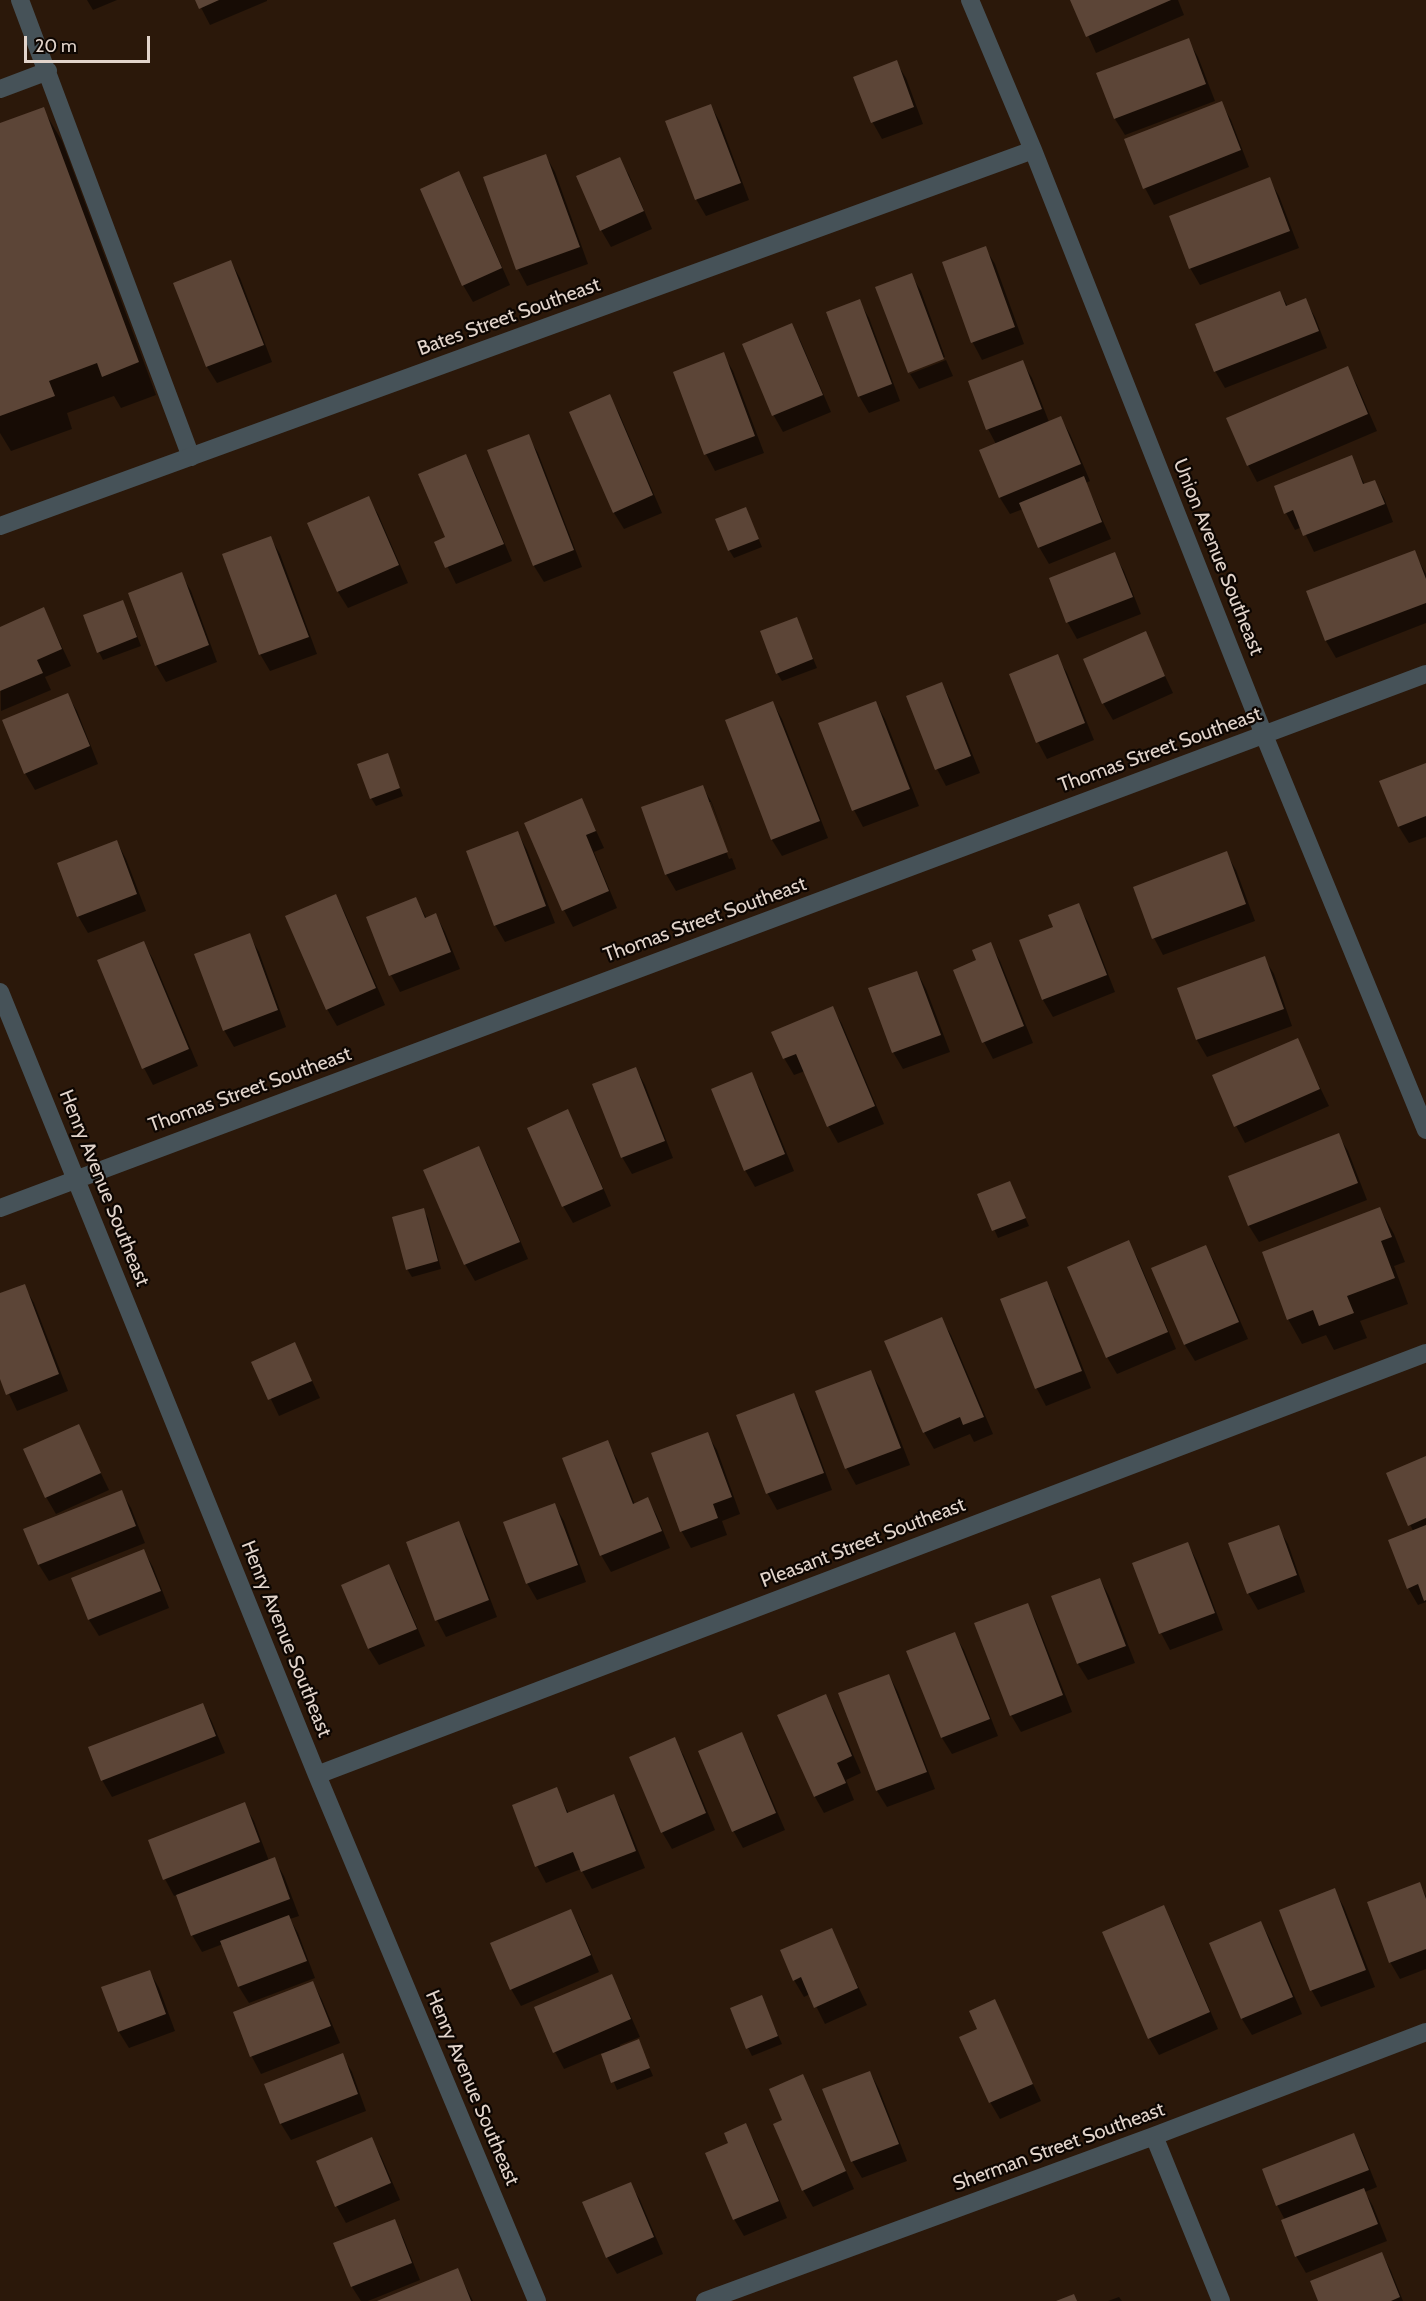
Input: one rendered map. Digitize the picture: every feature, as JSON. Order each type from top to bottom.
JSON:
[{"type":"street","points":[[20,0],[191,457]]},
{"type":"street","name":"Union Avenue Southeast","points":[[970,0],[1033,150],[1264,735],[1426,1130]]},
{"type":"street","points":[[0,89],[48,71]]},
{"type":"street","name":"Bates Street Southeast","points":[[0,526],[1033,150]]},
{"type":"street","name":"Thomas Street Southeast","points":[[0,1208],[1426,674]]},
{"type":"street","name":"Henry Avenue Southeast","points":[[0,992],[317,1775],[537,2301]]},
{"type":"street","name":"Pleasant Street Southeast","points":[[317,1775],[1426,1353]]},
{"type":"street","name":"Sherman Street Southeast","points":[[705,2301],[1154,2136],[1426,2032]]},
{"type":"street","points":[[1154,2136],[1221,2301]]},
{"type":"building","points":[[195,0],[219,0],[199,9]]},
{"type":"building","points":[[1070,0],[1171,0],[1086,37]]},
{"type":"building","points":[[1189,38],[1206,84],[1114,119],[1096,73]]},
{"type":"building","points":[[897,60],[914,107],[871,123],[853,77]]},
{"type":"building","points":[[1222,101],[1241,150],[1143,189],[1124,139]]},
{"type":"building","points":[[711,104],[741,183],[695,200],[665,121]]},
{"type":"building","points":[[44,107],[139,362],[102,377],[97,363],[49,381],[55,396],[0,416],[0,123]]},
{"type":"building","points":[[546,154],[580,247],[516,270],[483,177]]},
{"type":"building","points":[[620,157],[644,211],[600,231],[576,176]]},
{"type":"building","points":[[459,171],[502,268],[462,286],[420,189]]},
{"type":"building","points":[[1270,177],[1290,231],[1189,269],[1169,216]]},
{"type":"building","points":[[986,246],[1015,327],[971,343],[942,262]]},
{"type":"building","points":[[231,260],[264,345],[206,367],[173,283]]},
{"type":"building","points":[[912,273],[944,359],[908,373],[875,287]]},
{"type":"building","points":[[1280,291],[1286,306],[1306,298],[1319,331],[1214,372],[1195,324]]},
{"type":"building","points":[[860,299],[892,384],[858,397],[826,312]]},
{"type":"building","points":[[792,323],[823,395],[772,416],[742,344]]},
{"type":"building","points":[[724,352],[755,436],[704,455],[673,372]]},
{"type":"building","points":[[1023,360],[1042,409],[986,430],[968,381]]},
{"type":"building","points":[[1348,366],[1368,414],[1247,466],[1226,418]]},
{"type":"building","points":[[610,394],[653,495],[613,513],[569,412]]},
{"type":"building","points":[[1061,416],[1081,464],[999,498],[979,450]]},
{"type":"building","points":[[529,434],[574,550],[533,566],[487,450]]},
{"type":"building","points":[[466,454],[504,544],[445,568],[434,542],[445,537],[418,474]]},
{"type":"building","points":[[1352,455],[1363,484],[1375,480],[1385,504],[1303,536],[1293,510],[1284,514],[1274,486]]},
{"type":"building","points":[[1084,476],[1102,522],[1038,548],[1019,503]]},
{"type":"building","points":[[369,496],[399,565],[337,592],[307,523]]},
{"type":"building","points":[[746,507],[759,539],[728,551],[715,519]]},
{"type":"building","points":[[271,536],[309,637],[259,655],[222,554]]},
{"type":"building","points":[[1415,550],[1426,579],[1426,603],[1325,641],[1306,591]]},
{"type":"building","points":[[1115,552],[1133,597],[1066,623],[1049,578]]},
{"type":"building","points":[[182,572],[209,645],[155,666],[128,593]]},
{"type":"building","points":[[123,600],[137,637],[97,653],[83,615]]},
{"type":"building","points":[[44,607],[62,649],[37,660],[43,673],[0,691],[0,627]]},
{"type":"building","points":[[797,617],[813,659],[776,674],[760,631]]},
{"type":"building","points":[[1146,631],[1165,676],[1102,704],[1083,659]]},
{"type":"building","points":[[1058,654],[1085,723],[1036,743],[1009,674]]},
{"type":"building","points":[[942,682],[971,756],[935,770],[906,696]]},
{"type":"building","points":[[68,693],[90,746],[24,774],[2,720]]},
{"type":"building","points":[[773,701],[820,821],[771,840],[725,720]]},
{"type":"building","points":[[876,701],[910,789],[852,811],[818,723]]},
{"type":"building","points":[[388,753],[400,788],[370,799],[357,764]]},
{"type":"building","points":[[1426,763],[1426,816],[1398,827],[1379,781]]},
{"type":"building","points":[[703,785],[728,852],[665,875],[641,807]]},
{"type":"building","points":[[582,798],[596,831],[586,835],[609,891],[562,911],[524,823]]},
{"type":"building","points":[[518,831],[546,906],[494,926],[466,851]]},
{"type":"building","points":[[117,840],[137,894],[77,917],[57,863]]},
{"type":"building","points":[[1227,851],[1246,904],[1152,939],[1133,887]]},
{"type":"building","points":[[336,894],[376,988],[326,1010],[285,916]]},
{"type":"building","points":[[416,897],[425,918],[436,913],[451,952],[389,976],[366,917]]},
{"type":"building","points":[[1079,903],[1107,975],[1042,1000],[1019,940],[1053,927],[1048,915]]},
{"type":"building","points":[[250,933],[278,1010],[223,1031],[194,954]]},
{"type":"building","points":[[144,941],[189,1049],[142,1069],[97,960]]},
{"type":"building","points":[[991,942],[1024,1026],[982,1043],[953,970],[976,960],[972,950]]},
{"type":"building","points":[[1265,956],[1284,1009],[1196,1040],[1177,988]]},
{"type":"building","points":[[917,971],[941,1035],[892,1053],[868,988]]},
{"type":"building","points":[[833,1006],[875,1106],[827,1127],[796,1054],[783,1059],[771,1032]]},
{"type":"building","points":[[1298,1038],[1320,1089],[1234,1127],[1212,1075]]},
{"type":"building","points":[[636,1067],[665,1141],[621,1158],[592,1084]]},
{"type":"building","points":[[752,1072],[785,1154],[744,1171],[711,1089]]},
{"type":"building","points":[[568,1109],[603,1189],[562,1207],[527,1128]]},
{"type":"building","points":[[1339,1133],[1358,1183],[1248,1226],[1228,1176]]},
{"type":"building","points":[[479,1146],[520,1242],[464,1265],[423,1170]]},
{"type":"building","points":[[1010,1181],[1026,1218],[992,1231],[977,1194]]},
{"type":"building","points":[[1380,1207],[1392,1237],[1381,1241],[1395,1278],[1347,1296],[1354,1313],[1319,1326],[1313,1310],[1287,1320],[1262,1252]]},
{"type":"building","points":[[424,1208],[438,1261],[406,1270],[392,1217]]},
{"type":"building","points":[[1129,1240],[1168,1332],[1106,1358],[1067,1267]]},
{"type":"building","points":[[1206,1245],[1239,1322],[1184,1345],[1151,1268]]},
{"type":"building","points":[[1047,1281],[1082,1371],[1035,1389],[1000,1299]]},
{"type":"building","points":[[25,1284],[59,1374],[6,1395],[0,1379],[0,1293]]},
{"type":"building","points":[[942,1317],[984,1417],[963,1425],[960,1417],[923,1433],[884,1341]]},
{"type":"building","points":[[295,1342],[312,1381],[268,1400],[251,1362]]},
{"type":"building","points":[[871,1370],[901,1448],[845,1469],[815,1391]]},
{"type":"building","points":[[794,1393],[824,1473],[766,1494],[736,1415]]},
{"type":"building","points":[[79,1424],[101,1473],[45,1498],[23,1449]]},
{"type":"building","points":[[708,1432],[732,1497],[713,1504],[718,1518],[680,1532],[651,1453]]},
{"type":"building","points":[[608,1440],[633,1504],[648,1497],[662,1531],[600,1556],[562,1458]]},
{"type":"building","points":[[1426,1456],[1426,1518],[1408,1526],[1386,1473]]},
{"type":"building","points":[[122,1490],[136,1526],[38,1565],[23,1529]]},
{"type":"building","points":[[555,1503],[578,1565],[526,1584],[503,1522]]},
{"type":"building","points":[[459,1521],[489,1600],[435,1621],[406,1542]]},
{"type":"building","points":[[1279,1525],[1297,1575],[1247,1594],[1228,1543]]},
{"type":"building","points":[[1426,1525],[1426,1600],[1424,1601],[1418,1584],[1407,1589],[1388,1540]]},
{"type":"building","points":[[1188,1542],[1215,1613],[1159,1634],[1132,1563]]},
{"type":"building","points":[[144,1549],[161,1591],[88,1620],[71,1578]]},
{"type":"building","points":[[389,1564],[417,1629],[368,1649],[341,1585]]},
{"type":"building","points":[[1100,1578],[1126,1646],[1077,1664],[1051,1596]]},
{"type":"building","points":[[1028,1603],[1063,1695],[1010,1716],[974,1623]]},
{"type":"building","points":[[955,1632],[990,1719],[941,1738],[906,1651]]},
{"type":"building","points":[[889,1674],[927,1772],[876,1791],[838,1693]]},
{"type":"building","points":[[826,1694],[852,1756],[837,1763],[846,1783],[814,1797],[777,1715]]},
{"type":"building","points":[[203,1703],[216,1736],[101,1781],[88,1747]]},
{"type":"building","points":[[742,1732],[776,1813],[732,1832],[698,1751]]},
{"type":"building","points":[[675,1737],[706,1813],[661,1833],[629,1757]]},
{"type":"building","points":[[557,1787],[567,1813],[614,1794],[636,1851],[581,1872],[573,1852],[535,1867],[512,1805]]},
{"type":"building","points":[[245,1802],[260,1842],[163,1880],[148,1840]]},
{"type":"building","points":[[275,1857],[290,1899],[191,1936],[176,1895]]},
{"type":"building","points":[[1420,1882],[1426,1899],[1426,1949],[1389,1963],[1367,1902]]},
{"type":"building","points":[[1335,1888],[1366,1970],[1310,1991],[1279,1910]]},
{"type":"building","points":[[1164,1905],[1210,2012],[1148,2039],[1102,1932]]},
{"type":"building","points":[[571,1909],[591,1955],[510,1990],[490,1943]]},
{"type":"building","points":[[289,1915],[307,1961],[238,1987],[220,1941]]},
{"type":"building","points":[[1261,1921],[1293,1997],[1241,2019],[1209,1943]]},
{"type":"building","points":[[832,1928],[858,1988],[814,2008],[801,1977],[793,1981],[780,1950]]},
{"type":"building","points":[[150,1970],[166,2014],[118,2032],[101,1987]]},
{"type":"building","points":[[612,1974],[631,2019],[553,2053],[534,2007]]},
{"type":"building","points":[[313,1981],[331,2026],[250,2057],[233,2012]]},
{"type":"building","points":[[762,1995],[778,2036],[746,2049],[730,2008]]},
{"type":"building","points":[[995,1999],[1033,2084],[989,2103],[959,2037],[977,2029],[969,2011]]},
{"type":"building","points":[[639,2039],[650,2068],[611,2083],[601,2054]]},
{"type":"building","points":[[343,2053],[358,2094],[280,2124],[264,2084]]},
{"type":"building","points":[[870,2071],[899,2144],[851,2162],[822,2089]]},
{"type":"building","points":[[803,2074],[846,2171],[802,2191],[773,2124],[782,2120],[769,2089]]},
{"type":"building","points":[[746,2123],[779,2201],[733,2220],[705,2153],[728,2143],[724,2133]]},
{"type":"building","points":[[1354,2133],[1369,2170],[1276,2206],[1262,2169]]},
{"type":"building","points":[[372,2137],[391,2183],[335,2207],[316,2161]]},
{"type":"building","points":[[631,2182],[654,2237],[606,2258],[582,2202]]},
{"type":"building","points":[[1364,2188],[1378,2224],[1295,2257],[1281,2220]]},
{"type":"building","points":[[395,2219],[412,2263],[351,2287],[333,2243]]},
{"type":"building","points":[[1382,2252],[1400,2297],[1391,2301],[1318,2301],[1310,2281]]},
{"type":"building","points":[[458,2268],[471,2301],[377,2301]]},
{"type":"building","points":[[1074,2294],[1077,2301],[1056,2301]]}]
